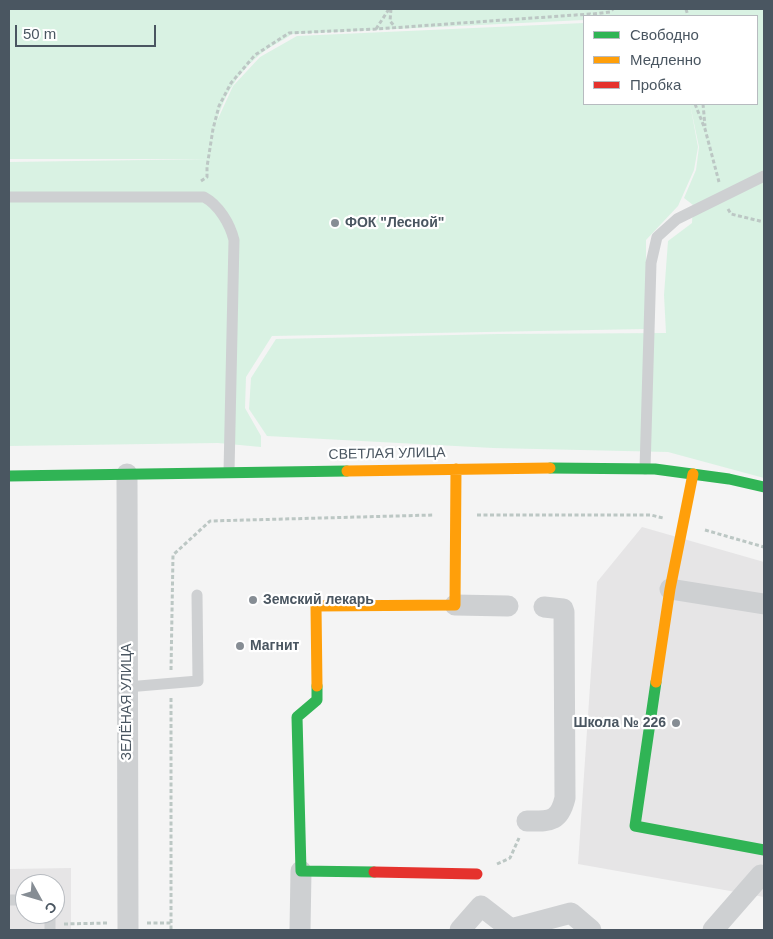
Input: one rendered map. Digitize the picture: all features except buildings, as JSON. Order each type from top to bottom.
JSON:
[{"type":"street","name":"СВЕТЛАЯ УЛИЦА","points":[[9,476],[456,468],[646,469],[729,478],[764,487]]},
{"type":"street","points":[[455,605],[456,468]]},
{"type":"street","name":"ЗЕЛЁНАЯ УЛИЦА","points":[[127,474],[128,930]]},
{"type":"street","points":[[693,474],[670,588],[635,826],[764,850]]},
{"type":"street","points":[[670,588],[764,604]]},
{"type":"street","points":[[300,930],[301,871],[297,717],[317,700],[316,606],[508,606]]},
{"type":"street","points":[[527,821],[550,821],[558,816],[565,798],[564,612],[563,609],[558,607],[544,607]]},
{"type":"street","points":[[301,871],[476,874]]},
{"type":"street","points":[[713,930],[761,876],[764,878]]},
{"type":"street","points":[[460,930],[481,906],[512,930],[571,913],[591,930]]},
{"type":"lane","points":[[646,469],[651,263],[657,237],[677,220],[764,176]]},
{"type":"lane","points":[[9,197],[204,197],[214,202],[231,229],[234,240],[229,472]]},
{"type":"lane","points":[[127,687],[198,681],[196,595]]},
{"type":"path","points":[[390,9],[390,21],[396,27]]},
{"type":"path","points":[[376,29],[390,9]]},
{"type":"path","points":[[200,182],[207,177],[206,167],[213,129],[219,106],[231,84],[255,56],[290,33],[590,14],[610,12],[613,9]]},
{"type":"path","points":[[695,105],[705,129],[723,196],[730,214],[764,222]]},
{"type":"path","points":[[703,105],[705,129]]},
{"type":"path","points":[[171,930],[173,554],[210,520],[456,515],[651,514],[764,547]]},
{"type":"shaded area","name":"Школа № 226","points":[[642,527],[764,562],[764,897],[578,864],[597,582]]},
{"type":"shaded area","points":[[71,868],[71,930],[9,930],[9,869]]},
{"type":"green space","name":"ФОК \"Лесной\"","points":[[9,9],[764,9],[764,478],[668,452],[493,448],[267,436],[249,409],[251,378],[276,339],[498,334],[666,333],[664,295],[668,241],[692,223],[693,205],[684,198],[696,170],[699,147],[690,105],[758,105],[758,15],[583,15],[583,20],[292,34],[260,54],[249,65],[232,87],[227,95],[220,112],[217,121],[233,86],[260,57],[297,36],[583,23],[583,105],[690,105],[698,147],[694,170],[678,206],[646,240],[646,329],[272,336],[246,377],[245,408],[261,436],[261,447],[218,443],[9,446],[9,162],[213,159],[9,159]]},
{"type":"traffic: fast","points":[[550,468],[655,469],[729,479],[764,487]]},
{"type":"traffic: fast","points":[[9,476],[347,471]]},
{"type":"traffic: fast","points":[[656,682],[635,826],[764,850]]},
{"type":"traffic: fast","points":[[317,686],[317,700],[297,717],[301,871],[374,872]]},
{"type":"traffic: slow","points":[[347,471],[550,468]]},
{"type":"traffic: slow","points":[[317,686],[316,606],[455,605],[456,469]]},
{"type":"traffic: slow","points":[[656,682],[670,589],[693,474]]},
{"type":"traffic: jam","points":[[374,872],[477,874]]},
{"type":"place","name":"ФОК \"Лесной\"","points":[[335,223]]},
{"type":"place","name":"Земский лекарь","points":[[253,600]]},
{"type":"place","name":"Магнит","points":[[240,646]]},
{"type":"place","name":"Школа № 226","points":[[676,723]]}]
